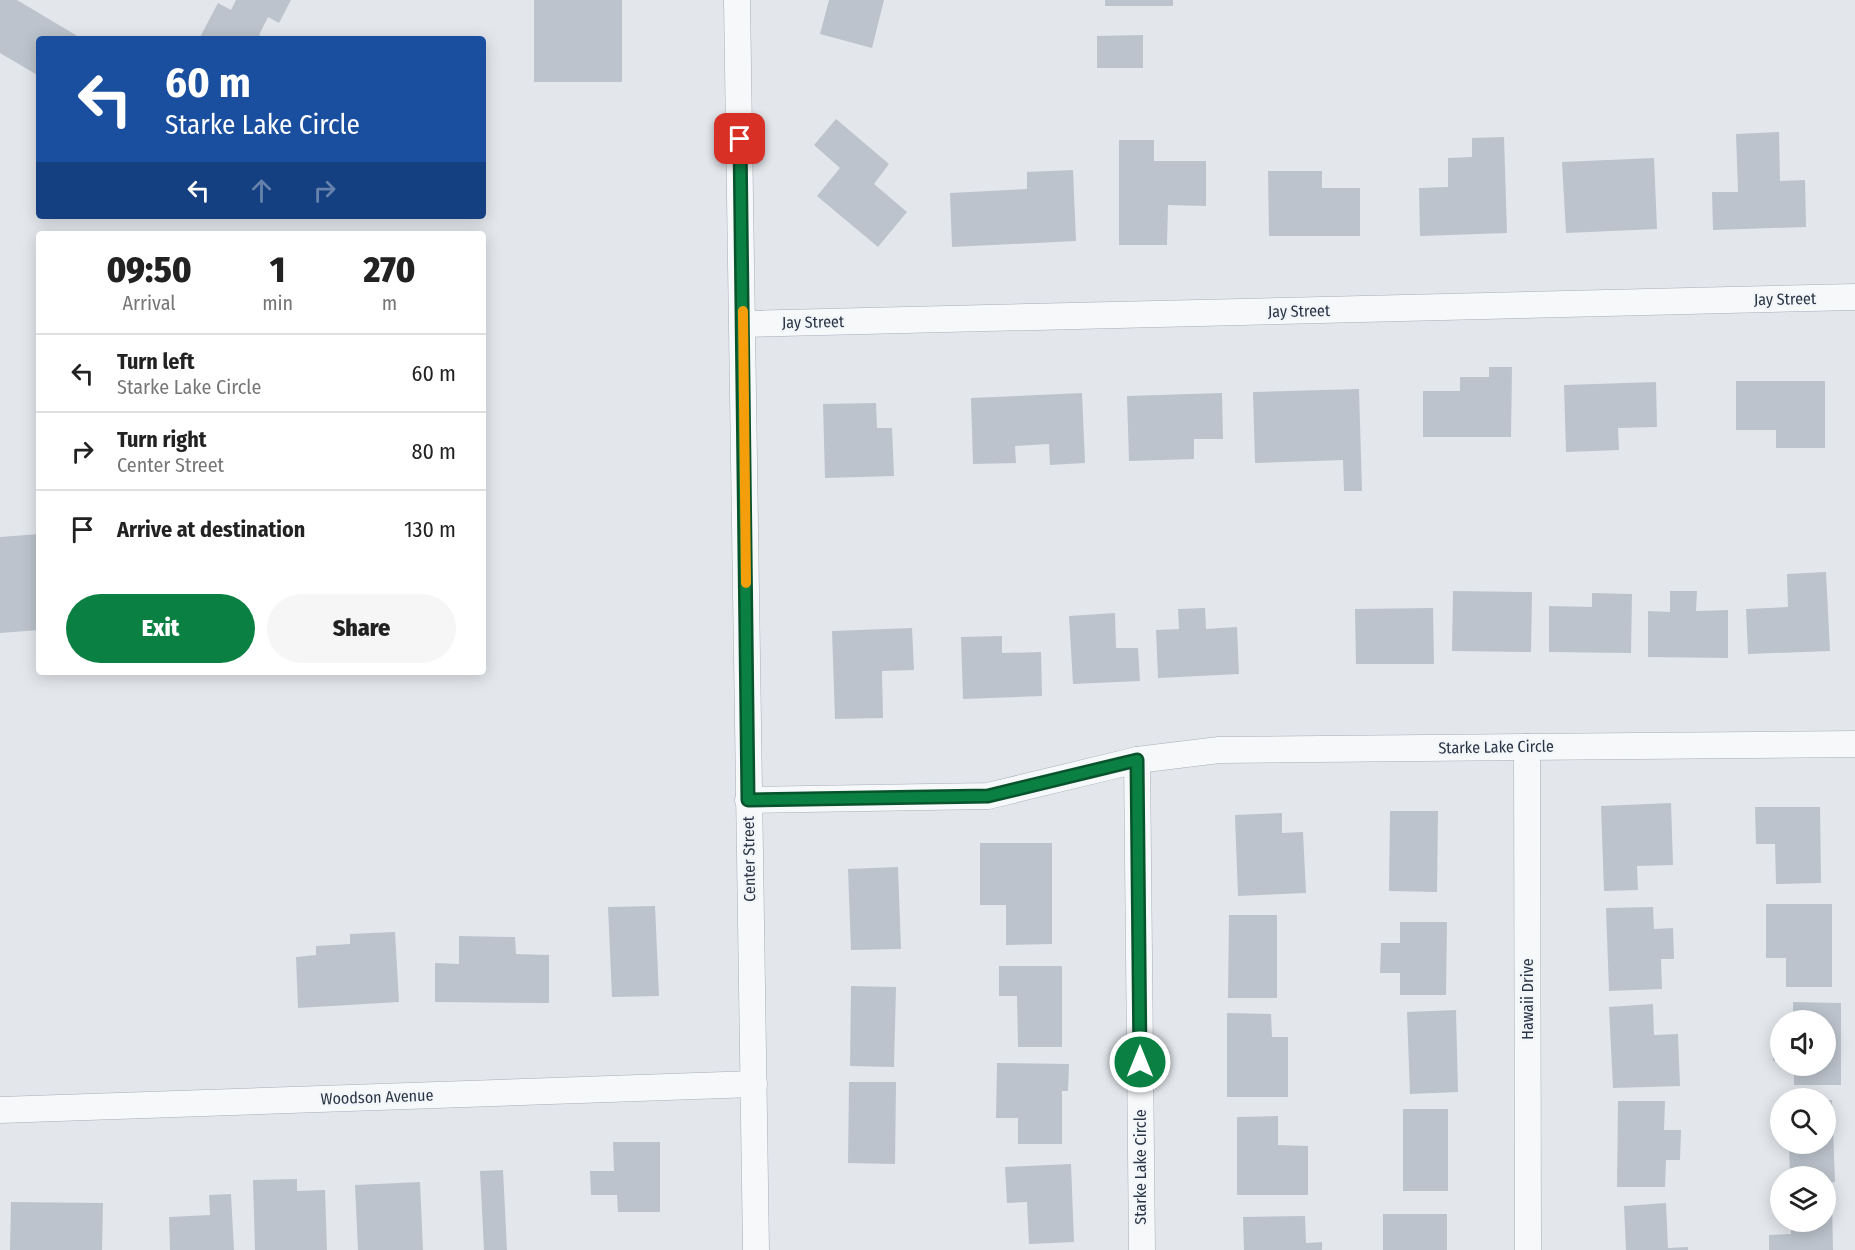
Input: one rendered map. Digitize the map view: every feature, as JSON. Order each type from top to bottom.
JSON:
[{"type":"street","name":"Center Street","points":[[737,0],[756,1250]]},
{"type":"street","name":"Jay Street","points":[[743,324],[1855,297]]},
{"type":"street","name":"Starke Lake Circle","points":[[748,800],[988,796],[1137,760],[1219,750],[1855,744]]},
{"type":"street","name":"Hawaii Drive","points":[[1527,747],[1528,1250]]},
{"type":"street","name":"Starke Lake Circle","points":[[1137,760],[1142,1250]]},
{"type":"street","name":"Woodson Avenue","points":[[0,1110],[754,1084]]},
{"type":"building","points":[[0,0],[17,0],[77,36],[36,36],[36,74],[0,53]]},
{"type":"building","points":[[236,0],[291,0],[279,23],[268,17],[259,35],[261,36],[201,36],[218,3],[231,10]]},
{"type":"building","points":[[534,0],[622,0],[622,82],[534,82]]},
{"type":"building","points":[[829,0],[884,0],[872,48],[820,34]]},
{"type":"building","points":[[1105,0],[1173,0],[1173,6],[1105,6]]},
{"type":"building","points":[[1143,35],[1143,68],[1097,68],[1097,36]]},
{"type":"building","points":[[836,119],[889,164],[874,184],[907,212],[878,247],[817,196],[840,168],[814,145]]},
{"type":"building","points":[[1779,132],[1780,181],[1805,180],[1806,227],[1713,230],[1712,192],[1738,192],[1736,134]]},
{"type":"building","points":[[1504,137],[1507,233],[1420,236],[1419,188],[1448,187],[1448,158],[1472,157],[1472,138]]},
{"type":"building","points":[[1119,140],[1154,140],[1154,161],[1206,161],[1206,206],[1168,205],[1167,245],[1119,245]]},
{"type":"building","points":[[1654,158],[1657,229],[1566,233],[1562,162]]},
{"type":"building","points":[[1073,170],[1076,241],[952,247],[950,193],[1027,189],[1027,172]]},
{"type":"building","points":[[1268,171],[1322,171],[1322,188],[1360,188],[1360,236],[1269,236]]},
{"type":"building","points":[[1489,367],[1512,367],[1511,437],[1423,437],[1423,391],[1460,391],[1460,377],[1489,377]]},
{"type":"building","points":[[1736,381],[1825,381],[1825,448],[1776,448],[1776,430],[1736,430]]},
{"type":"building","points":[[1656,382],[1657,427],[1618,428],[1619,450],[1566,452],[1564,385]]},
{"type":"building","points":[[1359,389],[1362,491],[1344,491],[1343,460],[1255,463],[1253,392]]},
{"type":"building","points":[[1082,393],[1085,463],[1050,465],[1049,444],[1015,446],[1016,463],[973,464],[971,398]]},
{"type":"building","points":[[1222,393],[1223,439],[1194,439],[1194,459],[1129,461],[1127,396]]},
{"type":"building","points":[[876,403],[877,428],[892,428],[894,476],[825,478],[823,404]]},
{"type":"building","points":[[36,534],[36,630],[0,633],[0,537]]},
{"type":"building","points":[[1826,572],[1830,651],[1748,654],[1746,609],[1788,607],[1787,574]]},
{"type":"building","points":[[1453,591],[1532,592],[1531,652],[1452,651]]},
{"type":"building","points":[[1670,591],[1697,591],[1696,611],[1728,610],[1728,658],[1648,657],[1648,611],[1670,612]]},
{"type":"building","points":[[1592,593],[1632,594],[1631,653],[1549,652],[1549,606],[1592,607]]},
{"type":"building","points":[[1205,608],[1206,629],[1237,627],[1239,674],[1158,678],[1156,630],[1179,629],[1178,609]]},
{"type":"building","points":[[1433,608],[1434,664],[1356,664],[1355,609]]},
{"type":"building","points":[[1115,613],[1116,648],[1138,648],[1140,681],[1073,684],[1069,616]]},
{"type":"building","points":[[912,628],[914,670],[882,671],[883,718],[835,719],[832,631]]},
{"type":"building","points":[[1002,636],[1002,653],[1041,652],[1042,696],[963,699],[961,637]]},
{"type":"building","points":[[1671,803],[1673,865],[1637,866],[1638,890],[1604,891],[1601,806]]},
{"type":"building","points":[[1755,807],[1820,807],[1821,883],[1776,884],[1775,844],[1756,844]]},
{"type":"building","points":[[1390,811],[1438,811],[1437,892],[1389,891]]},
{"type":"building","points":[[1282,813],[1282,833],[1303,832],[1306,893],[1238,896],[1235,815]]},
{"type":"building","points":[[980,843],[1052,843],[1052,944],[1006,945],[1006,905],[980,905]]},
{"type":"building","points":[[898,867],[901,949],[851,950],[848,869]]},
{"type":"building","points":[[1766,904],[1832,904],[1832,987],[1786,987],[1786,958],[1766,958]]},
{"type":"building","points":[[655,906],[659,996],[612,997],[608,907]]},
{"type":"building","points":[[1653,907],[1654,929],[1673,928],[1674,959],[1661,959],[1662,989],[1609,991],[1606,908]]},
{"type":"building","points":[[1229,915],[1277,915],[1277,998],[1228,998]]},
{"type":"building","points":[[1400,922],[1447,922],[1446,995],[1400,995],[1400,973],[1380,973],[1381,943],[1400,943]]},
{"type":"building","points":[[395,932],[399,1002],[298,1008],[296,957],[316,955],[316,946],[350,944],[350,934]]},
{"type":"building","points":[[459,936],[515,937],[516,954],[549,955],[549,1003],[435,1002],[435,963],[459,964]]},
{"type":"building","points":[[999,966],[1062,966],[1062,1047],[1018,1047],[1017,996],[999,996]]},
{"type":"building","points":[[851,986],[896,987],[894,1067],[850,1066]]},
{"type":"building","points":[[1793,1002],[1841,1003],[1841,1085],[1794,1085],[1794,1076],[1836,1076],[1836,1010],[1793,1010]]},
{"type":"building","points":[[1653,1004],[1654,1035],[1678,1034],[1680,1086],[1613,1088],[1609,1007]]},
{"type":"building","points":[[1456,1010],[1458,1092],[1410,1094],[1407,1012]]},
{"type":"building","points":[[1227,1013],[1271,1014],[1272,1037],[1288,1037],[1288,1097],[1227,1097]]},
{"type":"building","points":[[997,1063],[1069,1064],[1068,1091],[1062,1091],[1062,1144],[1018,1144],[1018,1118],[996,1118]]},
{"type":"building","points":[[849,1082],[896,1082],[895,1164],[848,1163]]},
{"type":"building","points":[[1618,1101],[1665,1101],[1664,1130],[1681,1130],[1680,1160],[1666,1160],[1665,1187],[1617,1187]]},
{"type":"building","points":[[1403,1109],[1448,1109],[1448,1191],[1403,1191]]},
{"type":"building","points":[[1278,1116],[1278,1145],[1308,1146],[1308,1195],[1237,1195],[1237,1117]]},
{"type":"building","points":[[613,1142],[660,1142],[660,1212],[618,1212],[617,1195],[591,1195],[590,1171],[614,1171]]},
{"type":"building","points":[[1789,1154],[1834,1154],[1834,1166],[1790,1166]]},
{"type":"building","points":[[1071,1164],[1074,1242],[1029,1244],[1027,1202],[1007,1203],[1005,1167]]},
{"type":"building","points":[[503,1170],[507,1250],[484,1250],[480,1171]]},
{"type":"building","points":[[297,1179],[297,1191],[325,1190],[327,1250],[255,1250],[253,1180]]},
{"type":"building","points":[[420,1182],[423,1250],[358,1250],[355,1185]]},
{"type":"building","points":[[231,1194],[234,1250],[170,1250],[169,1217],[210,1215],[209,1195]]},
{"type":"building","points":[[11,1202],[103,1203],[102,1250],[10,1250]]},
{"type":"building","points":[[1666,1203],[1668,1248],[1688,1247],[1688,1250],[1626,1250],[1624,1206]]},
{"type":"building","points":[[1383,1214],[1447,1214],[1447,1250],[1383,1250]]},
{"type":"building","points":[[1305,1216],[1306,1243],[1322,1242],[1322,1250],[1244,1250],[1243,1217]]},
{"type":"building","points":[[1791,1232],[1833,1232],[1833,1250],[1769,1250],[1769,1235],[1791,1234]]},
{"type":"slow traffic","points":[[743,311],[746,583]]},
{"type":"route","points":[[740,139],[748,800],[988,796],[1137,760],[1140,1062]]}]
